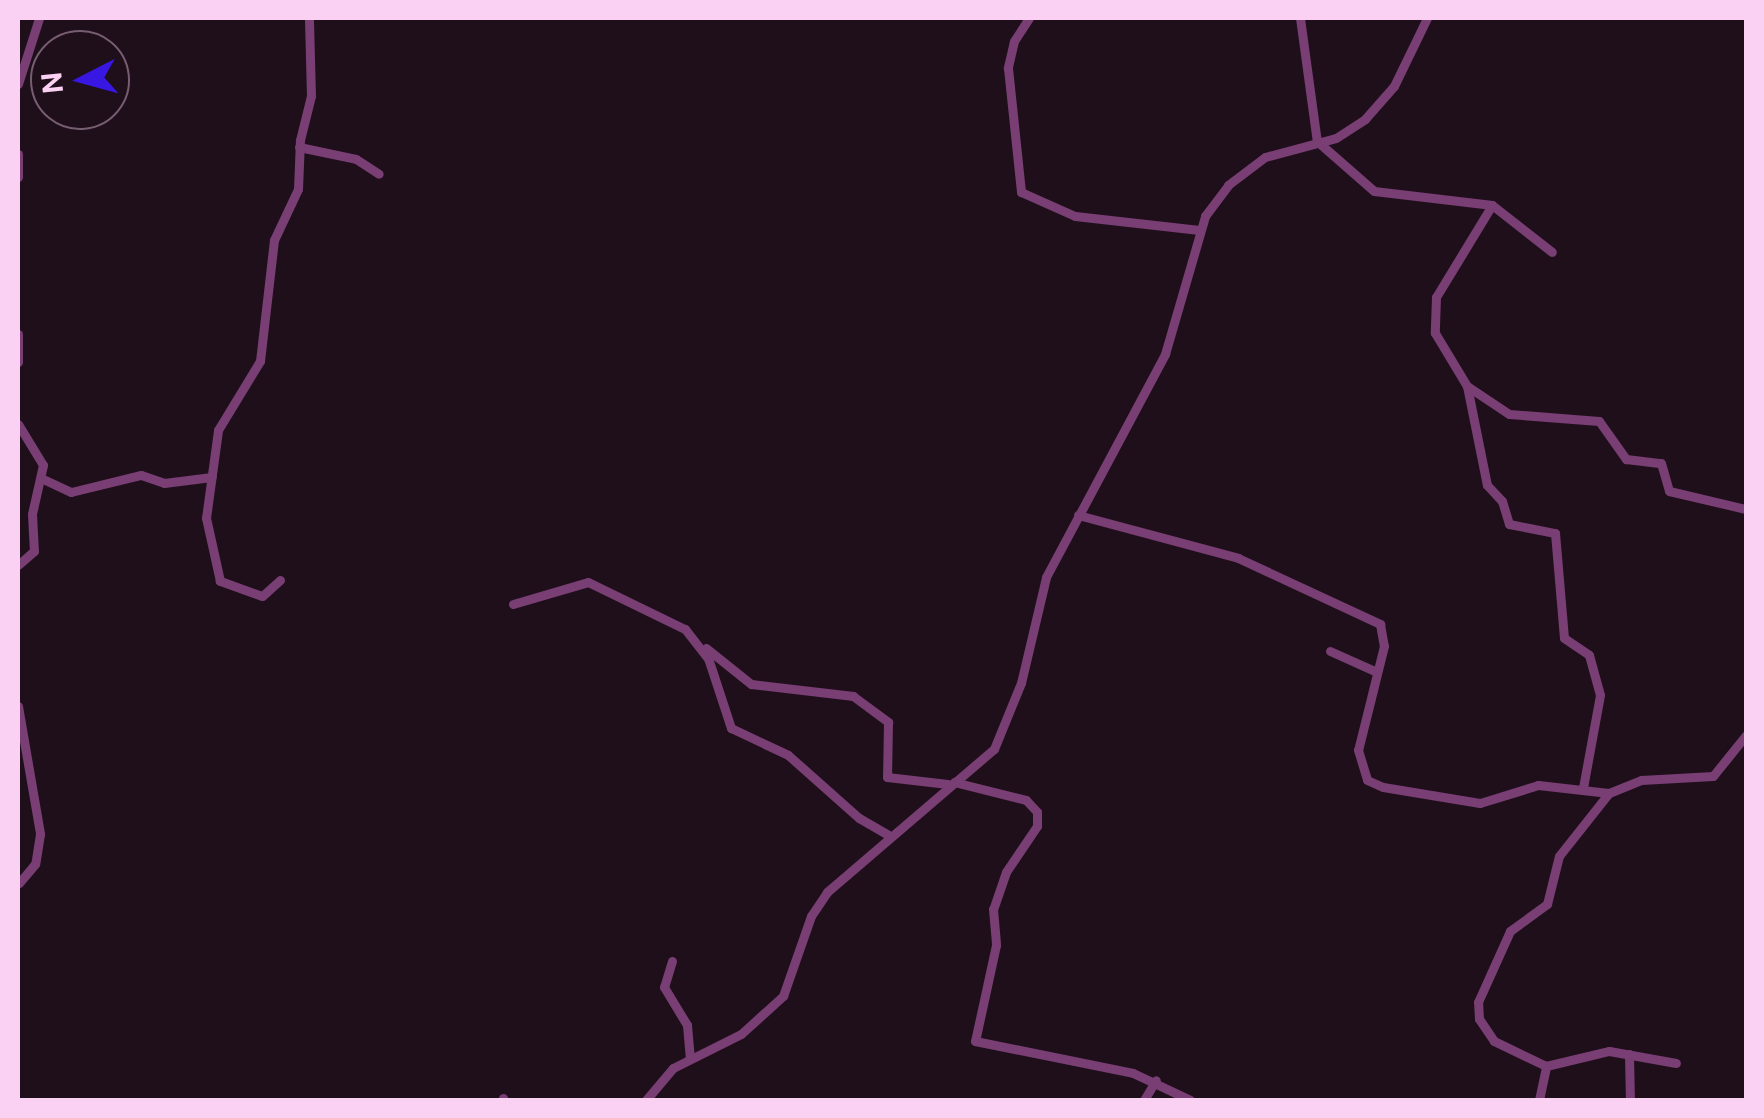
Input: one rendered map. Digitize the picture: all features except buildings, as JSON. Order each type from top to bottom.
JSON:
[{"type":"street","points":[[18,84],[40,18]]},
{"type":"street","points":[[280,580],[262,596],[218,579],[207,529],[218,430],[260,361],[274,240],[298,189],[299,147],[311,96],[308,18]]},
{"type":"street","points":[[1029,18],[1014,41],[1007,83],[1021,192],[1075,216],[1199,230]]},
{"type":"street","points":[[1300,18],[1318,142],[1374,191],[1492,205],[1552,252]]},
{"type":"street","points":[[646,1100],[662,1078],[690,1058],[741,1034],[783,996],[818,904],[888,835],[994,750],[1008,720],[1046,577],[1165,354],[1199,230],[1216,198],[1244,172],[1283,149],[1351,131],[1382,102],[1427,18]]},
{"type":"street","points":[[299,147],[356,159],[378,174]]},
{"type":"street","points":[[18,154],[18,178]]},
{"type":"street","points":[[1492,205],[1436,297],[1436,332],[1467,386],[1488,485],[1502,501],[1510,524],[1555,533],[1564,638],[1589,655],[1600,696],[1583,788]]},
{"type":"street","points":[[18,334],[18,362]]},
{"type":"street","points":[[1467,386],[1510,414],[1598,421],[1626,459],[1661,463],[1669,491],[1746,509]]},
{"type":"street","points":[[18,424],[40,454],[42,479],[32,514],[34,551],[18,565]]},
{"type":"street","points":[[42,479],[76,492],[141,475],[164,483],[212,477]]},
{"type":"street","points":[[1078,516],[1226,554],[1380,624],[1384,646],[1358,750],[1366,780],[1480,803],[1538,786],[1609,793]]},
{"type":"street","points":[[513,604],[588,582],[700,642],[750,684],[854,696],[888,722],[887,777],[952,783],[1026,800],[1037,812],[1037,826],[1006,872],[992,909],[996,946],[975,1041],[1156,1080],[1190,1100]]},
{"type":"street","points":[[700,642],[732,728],[788,755],[859,818],[888,835]]},
{"type":"street","points":[[1330,651],[1370,664],[1378,675]]},
{"type":"street","points":[[18,706],[40,834],[34,864],[19,883]]},
{"type":"street","points":[[1676,1062],[1604,1051],[1546,1066],[1494,1041],[1479,1019],[1478,1002],[1510,931],[1548,904],[1559,856],[1609,793],[1641,780],[1713,776],[1746,735]]},
{"type":"street","points":[[672,961],[664,987],[687,1025],[690,1058]]},
{"type":"street","points":[[1629,1054],[1630,1100]]},
{"type":"street","points":[[1538,1100],[1546,1066]]},
{"type":"street","points":[[1144,1100],[1156,1080]]}]
